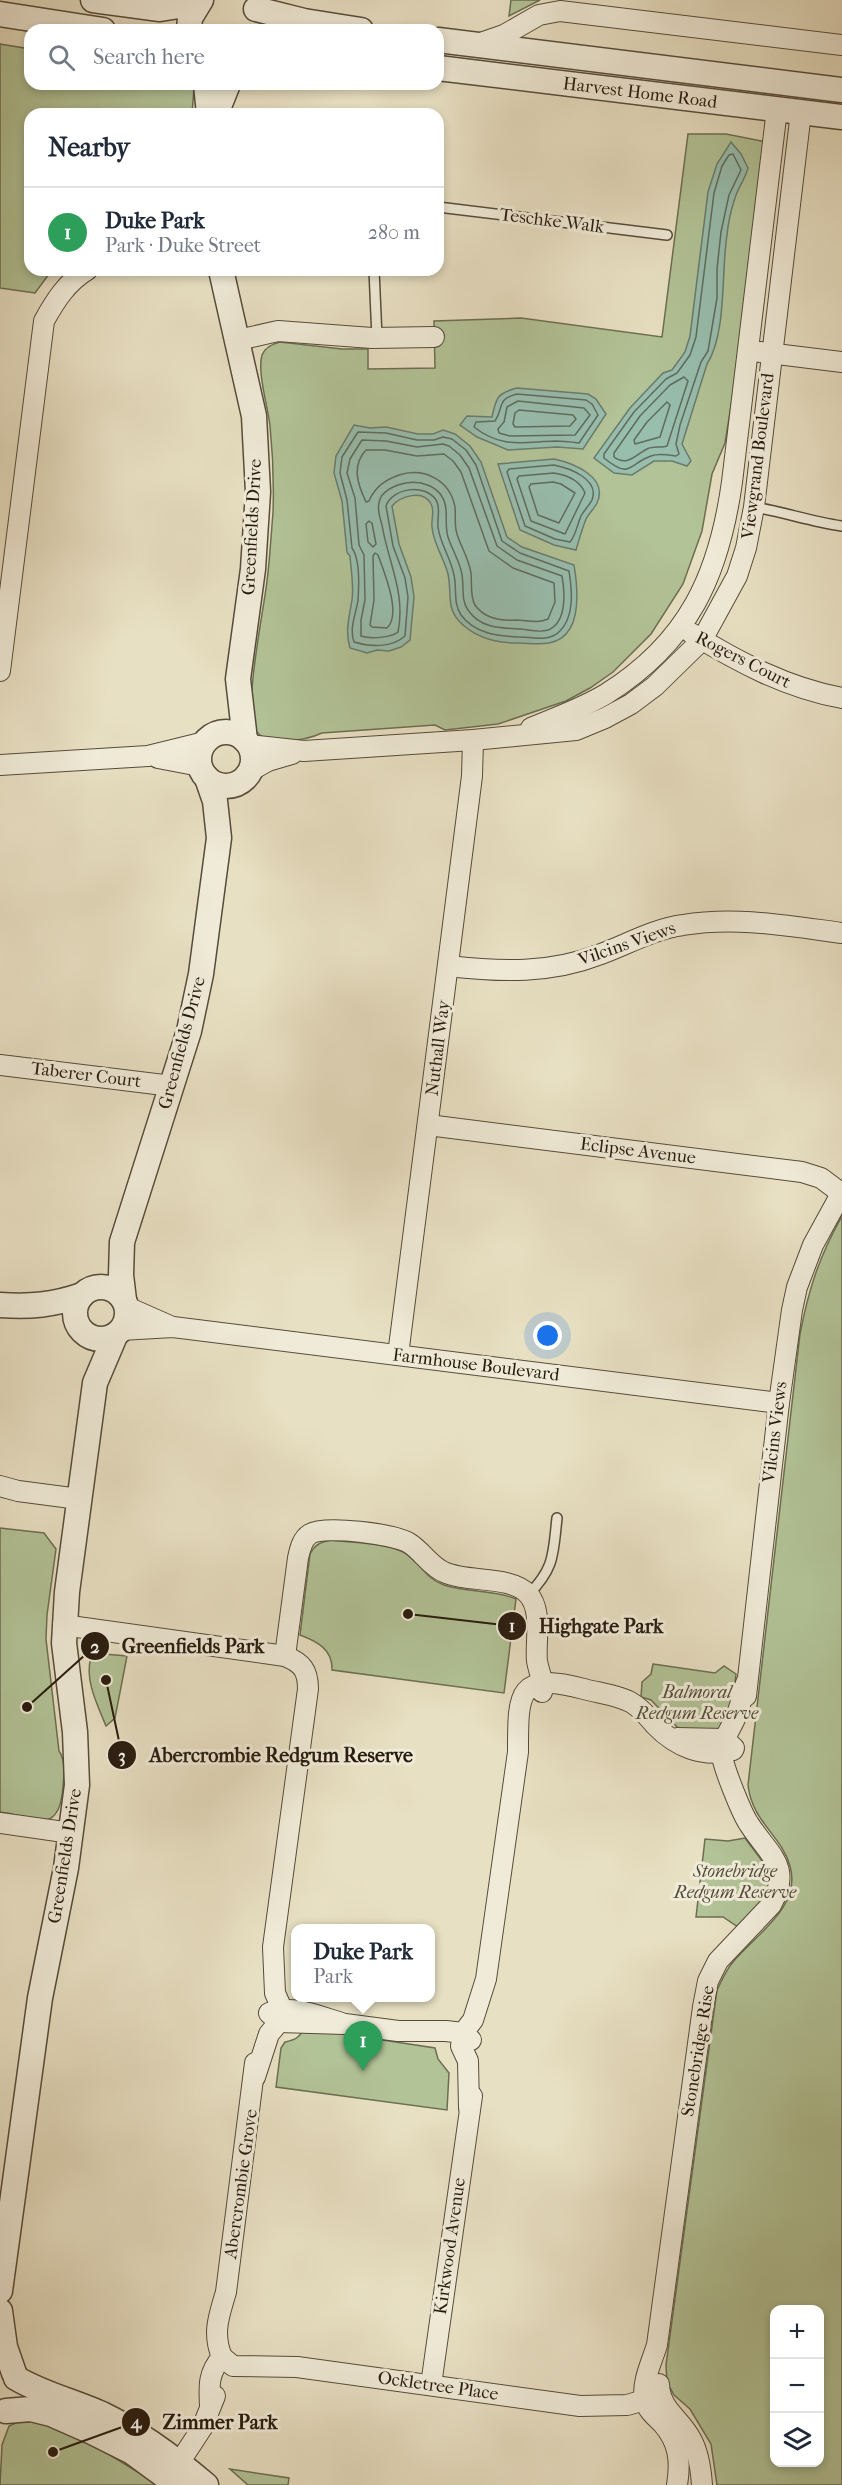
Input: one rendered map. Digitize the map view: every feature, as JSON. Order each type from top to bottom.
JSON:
[{"type":"street","points":[[93,0],[139,4],[160,9],[200,1]]},
{"type":"street","points":[[190,24],[190,18],[200,1]]},
{"type":"street","name":"Harvest Home Road","points":[[475,45],[504,35],[539,15],[589,7],[842,45]]},
{"type":"street","points":[[255,9],[323,24]]},
{"type":"street","points":[[0,14],[64,24]]},
{"type":"street","name":"Harvest Home Road","points":[[444,41],[842,90]]},
{"type":"street","name":"Harvest Home Road","points":[[444,69],[842,117]]},
{"type":"street","points":[[207,90],[208,108]]},
{"type":"street","points":[[218,108],[226,90]]},
{"type":"street","name":"Viewgrand Boulevard","points":[[510,736],[605,694],[639,671],[681,627],[704,588],[719,551],[727,522],[777,109]]},
{"type":"street","name":"Viewgrand Boulevard","points":[[244,776],[268,761],[304,751],[473,740],[576,730],[632,704],[655,686],[702,640],[736,576],[746,548],[754,507],[801,112]]},
{"type":"street","points":[[0,671],[44,321],[58,296],[78,276]]},
{"type":"street","name":"Greenfields Drive","points":[[209,739],[227,708],[238,679],[253,569],[258,492],[254,416],[222,276]]},
{"type":"street","points":[[238,340],[278,332],[377,338],[434,337]]},
{"type":"street","points":[[748,351],[842,362]]},
{"type":"street","name":"Rogers Court","points":[[681,627],[702,640],[794,686],[842,698]]},
{"type":"street","name":"Greenfields Drive","points":[[238,679],[247,742]]},
{"type":"street","points":[[0,765],[148,756],[229,733],[247,742],[252,753],[244,776],[222,785],[203,772],[148,756]]},
{"type":"street","points":[[203,772],[200,754],[209,739]]},
{"type":"street","name":"Nuthall Way","points":[[398,1355],[472,776],[473,740]]},
{"type":"street","name":"Viewgrand Boulevard","points":[[247,742],[304,751]]},
{"type":"street","name":"Greenfields Drive","points":[[125,1303],[121,1275],[122,1242],[189,1031],[201,974],[219,838],[216,801],[203,772]]},
{"type":"street","name":"Greenfields Drive","points":[[219,838],[244,776]]},
{"type":"street","name":"Vilcins Views","points":[[448,966],[503,971],[547,969],[600,955],[651,933],[681,925],[716,921],[748,922],[842,933]]},
{"type":"street","name":"Taberer Court","points":[[0,1065],[172,1086]]},
{"type":"street","name":"Eclipse Avenue","points":[[428,1125],[802,1172],[821,1178],[842,1193]]},
{"type":"street","name":"Vilcins Views","points":[[726,1747],[743,1732],[746,1715],[746,1683],[779,1403],[788,1333],[797,1287],[813,1245],[842,1193]]},
{"type":"street","name":"Greenfields Drive","points":[[85,1293],[122,1242]]},
{"type":"street","points":[[0,1305],[31,1307],[63,1301],[96,1287],[112,1289],[125,1303],[127,1319],[118,1333],[97,1339],[79,1328],[31,1307]]},
{"type":"street","points":[[79,1328],[75,1309],[85,1293]]},
{"type":"street","name":"Farmhouse Boulevard","points":[[125,1303],[173,1328]]},
{"type":"street","name":"Greenfields Drive","points":[[79,1328],[95,1383]]},
{"type":"street","name":"Farmhouse Boulevard","points":[[118,1333],[173,1328],[779,1403]]},
{"type":"street","name":"Greenfields Drive","points":[[0,2292],[40,1998],[71,1833],[77,1785],[75,1732],[63,1625],[95,1383],[118,1333]]},
{"type":"street","points":[[0,1486],[18,1491],[80,1499]]},
{"type":"street","points":[[285,1656],[301,1545],[309,1534],[321,1530],[407,1541],[443,1572],[507,1584],[528,1595],[534,1606],[536,1619],[527,1651],[525,1670],[540,1687],[561,1696],[610,1696],[630,1701],[668,1737],[684,1748],[704,1753],[726,1747]]},
{"type":"street","points":[[63,1625],[285,1656],[296,1660],[305,1668],[308,1689],[273,1947],[277,2015],[298,2011],[345,2024],[398,2031],[446,2031],[466,2040],[486,1979],[518,1752],[540,1687]]},
{"type":"street","name":"Stonebridge Rise","points":[[654,2403],[657,2345],[708,1981],[718,1961],[771,1905],[780,1881],[775,1858],[747,1822],[736,1793],[726,1747]]},
{"type":"street","points":[[0,1823],[71,1833]]},
{"type":"street","name":"Abercrombie Grove","points":[[230,2358],[226,2292],[255,2077],[277,2015]]},
{"type":"street","name":"Kirkwood Avenue","points":[[431,2385],[469,2108],[478,2076],[480,2056],[466,2040]]},
{"type":"street","points":[[0,2311],[10,2372],[18,2392],[12,2406],[2,2414]]},
{"type":"street","name":"Ockletree Place","points":[[230,2358],[252,2354],[297,2367],[580,2406],[610,2415],[630,2417],[654,2403]]},
{"type":"street","points":[[178,2474],[202,2428],[230,2358]]},
{"type":"street","points":[[10,2372],[34,2388],[102,2415],[142,2438],[178,2474]]},
{"type":"street","points":[[654,2403],[681,2423],[692,2441],[699,2460],[690,2483]]},
{"type":"street","points":[[2,2414],[31,2409],[51,2414],[206,2485]]},
{"type":"lane","name":"Teschke Walk","points":[[444,208],[667,235]]},
{"type":"lane","points":[[374,276],[377,338]]},
{"type":"lane","points":[[754,507],[842,526]]},
{"type":"lane","points":[[528,1595],[543,1580],[549,1569],[557,1518]]},
{"type":"green space","points":[[511,0],[540,0],[509,16]]},
{"type":"green space","points":[[0,44],[24,48],[24,90],[194,90],[192,108],[24,108],[24,276],[48,276],[35,293],[0,288]]},
{"type":"green space","points":[[688,134],[726,134],[766,142],[738,362],[725,443],[712,474],[702,531],[683,584],[651,634],[613,672],[590,688],[566,701],[498,724],[445,730],[435,725],[322,733],[287,741],[268,739],[260,735],[255,729],[252,718],[251,701],[268,572],[273,513],[271,437],[261,371],[262,355],[265,350],[280,342],[342,349],[368,349],[368,369],[435,368],[434,321],[521,318],[662,337]]},
{"type":"green space","points":[[842,1216],[842,2485],[717,2485],[711,2444],[690,2409],[674,2395],[667,2382],[666,2365],[717,1990],[731,1965],[764,1931],[783,1907],[792,1881],[786,1855],[755,1809],[748,1785],[800,1334],[807,1302],[827,1245]]},
{"type":"green space","points":[[0,1528],[44,1533],[56,1549],[46,1639],[59,1751],[63,1759],[64,1773],[61,1803],[56,1813],[43,1820],[0,1812]]},
{"type":"green space","points":[[332,1540],[379,1545],[398,1550],[410,1557],[432,1579],[444,1585],[516,1599],[504,1693],[332,1670],[327,1651],[312,1640],[300,1635],[310,1554],[319,1544]]},
{"type":"green space","points":[[104,1654],[127,1656],[115,1718],[106,1726],[89,1675],[91,1658]]},
{"type":"green space","name":"Balmoral Redgum Reserve","points":[[653,1664],[715,1673],[724,1666],[736,1674],[733,1702],[721,1730],[680,1730],[651,1700],[641,1697],[642,1682],[651,1674]]},
{"type":"green space","name":"Stonebridge Redgum Reserve","points":[[745,1838],[771,1873],[767,1898],[738,1927],[723,1917],[696,1917],[705,1839],[728,1841]]},
{"type":"green space","points":[[303,2030],[317,2030],[435,2048],[438,2059],[449,2073],[447,2110],[276,2087],[281,2048],[285,2042],[298,2037]]},
{"type":"green space","points":[[25,2419],[52,2424],[97,2447],[159,2485],[0,2485],[2,2445],[9,2426]]},
{"type":"green space","points":[[230,2469],[289,2478],[288,2485],[248,2485]]},
{"type":"water","points":[[731,142],[741,154],[748,168],[736,194],[729,221],[718,336],[682,444],[691,461],[687,466],[672,461],[654,461],[632,475],[614,473],[594,458],[630,408],[663,373],[672,370],[685,352],[690,336],[708,192],[717,164]]},
{"type":"water","points":[[517,388],[588,394],[596,399],[606,414],[583,449],[557,447],[508,450],[477,437],[460,425],[467,416],[492,417],[498,397]]},
{"type":"water","points":[[354,425],[370,428],[386,427],[418,434],[433,434],[443,430],[455,434],[470,446],[481,462],[507,537],[522,547],[574,565],[577,586],[576,611],[568,632],[560,639],[549,643],[509,643],[493,641],[465,627],[452,610],[448,574],[433,533],[431,504],[427,499],[418,495],[401,499],[392,506],[399,544],[411,577],[414,597],[410,640],[401,647],[389,651],[377,650],[367,653],[350,648],[348,630],[353,595],[350,556],[347,552],[342,501],[334,473],[336,456]]},
{"type":"water","points":[[554,459],[579,468],[594,479],[598,486],[597,503],[586,519],[576,550],[554,545],[520,530],[498,464]]},
{"type":"place","name":"Highgate Park","points":[[408,1614]]},
{"type":"place","name":"Abercrombie Redgum Reserve","points":[[106,1680]]},
{"type":"place","name":"Greenfields Park","points":[[27,1707]]},
{"type":"place","name":"Duke Park","points":[[363,2071]]},
{"type":"place","name":"Zimmer Park","points":[[53,2452]]}]
